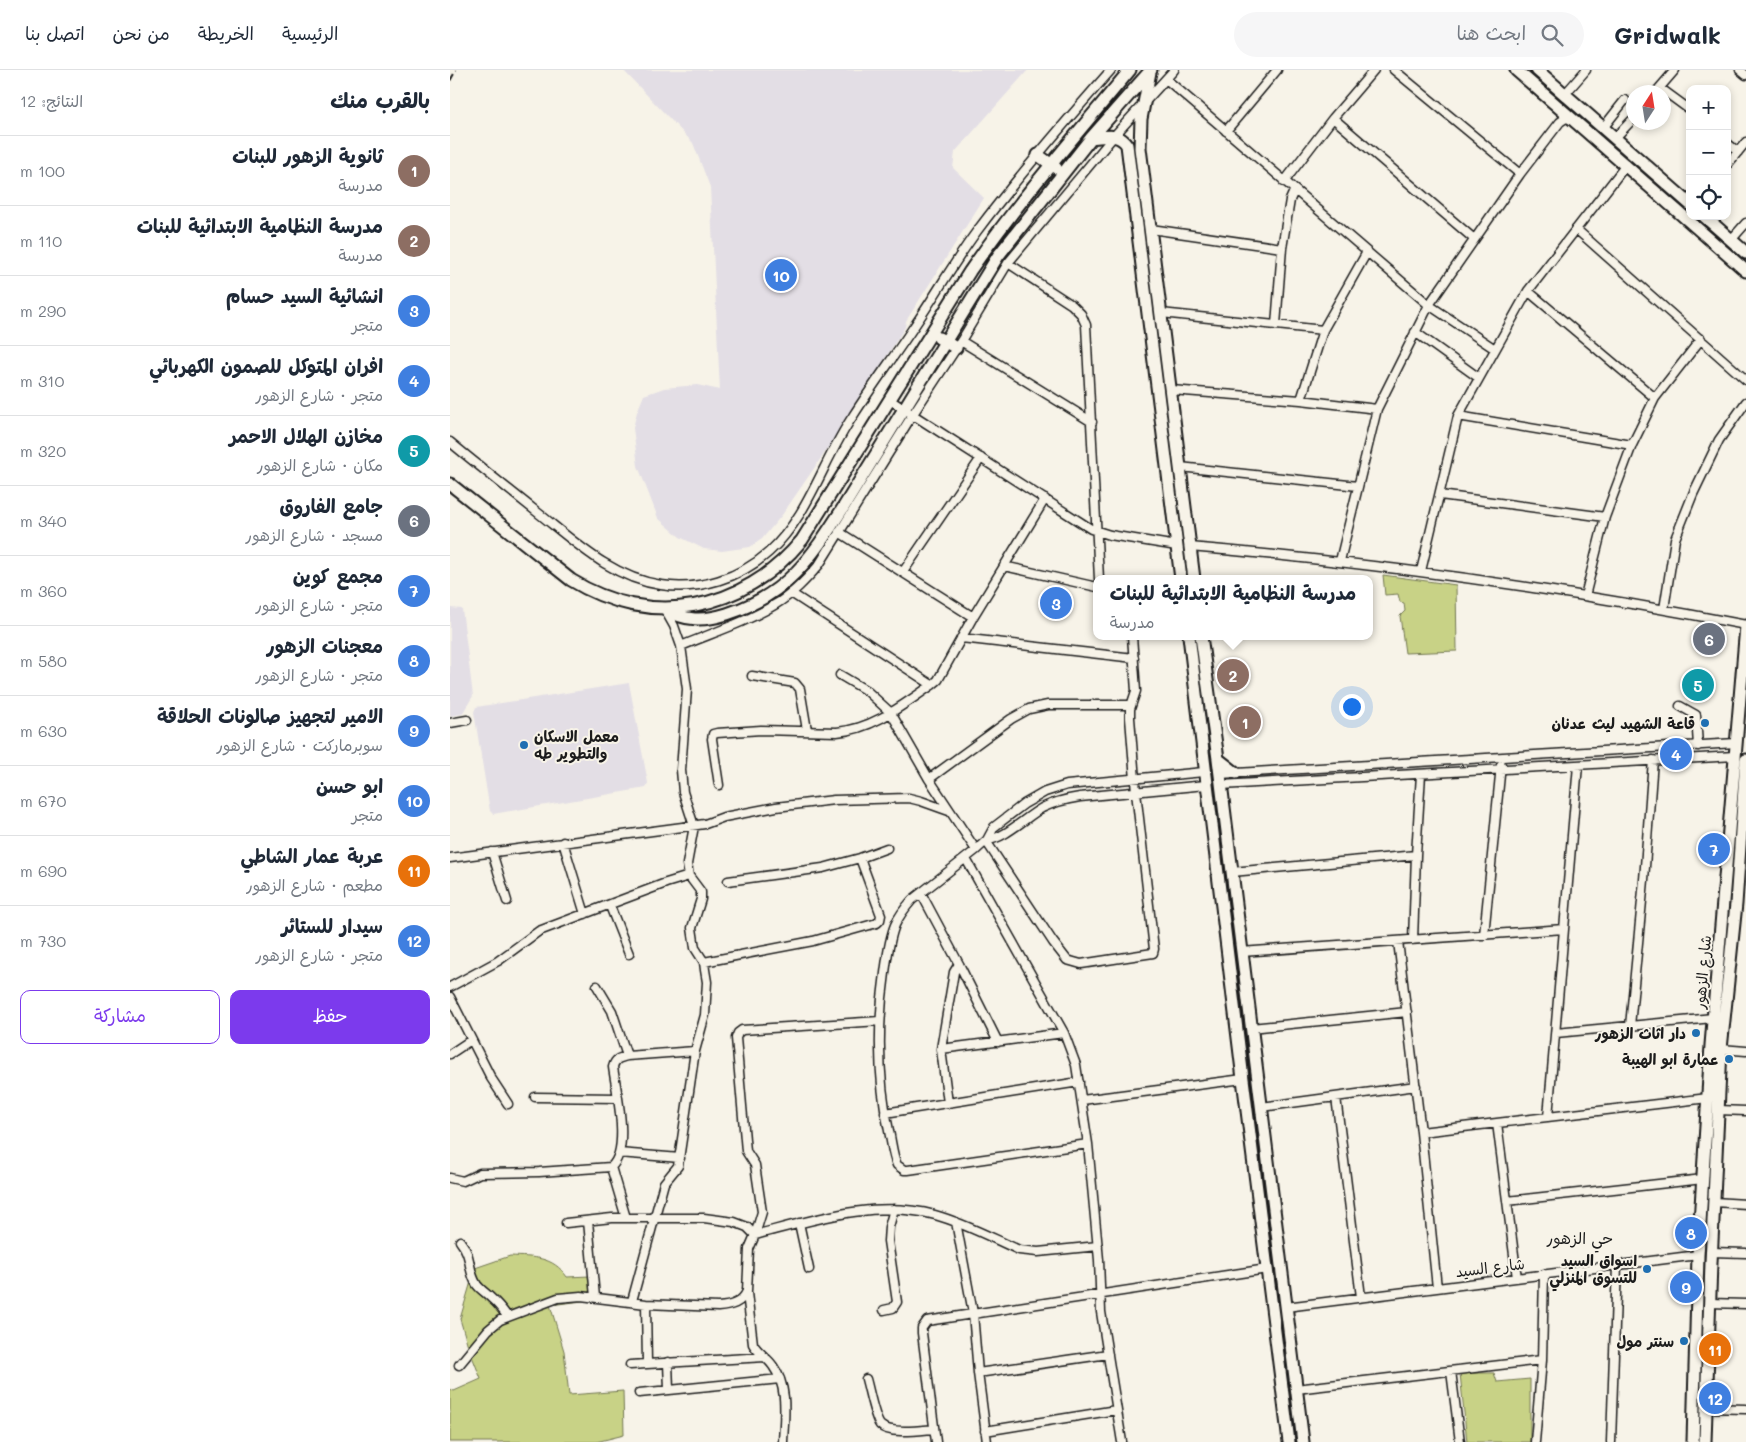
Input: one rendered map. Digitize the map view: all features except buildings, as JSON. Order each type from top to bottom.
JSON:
[{"type":"main road","points":[[450,484],[571,580],[615,601],[664,608],[689,606],[713,601],[736,593],[758,582],[777,567],[806,535],[931,333],[990,242],[1051,164],[1130,70]]},
{"type":"main road","points":[[1151,70],[1140,138],[1194,575]]},
{"type":"main road","points":[[664,608],[678,616],[700,620],[718,617],[744,609],[761,600],[798,571],[847,510],[909,411],[946,342],[998,256],[1092,138],[1151,70]]},
{"type":"main road","points":[[1516,70],[1746,270]]},
{"type":"main road","points":[[1537,70],[1686,200]]},
{"type":"main road","points":[[1573,120],[1583,110]]},
{"type":"main road","points":[[1092,138],[1114,136],[1124,140],[1127,145],[1181,575]]},
{"type":"main road","points":[[1038,155],[1064,173]]},
{"type":"main road","points":[[1136,212],[1149,210]]},
{"type":"main road","points":[[1708,220],[1746,253]]},
{"type":"main road","points":[[931,333],[946,342],[959,344]]},
{"type":"main road","points":[[828,499],[847,510]]},
{"type":"main road","name":"شارع الزهور","points":[[1705,1442],[1711,1252],[1721,1049],[1736,904],[1744,794],[1740,758],[1736,743],[1746,626]]},
{"type":"main road","points":[[1190,640],[1204,772],[1289,1442]]},
{"type":"main road","points":[[1202,640],[1303,1442]]},
{"type":"main road","points":[[1193,665],[1205,664]]},
{"type":"main road","points":[[1218,758],[1236,773]]},
{"type":"main road","name":"شارع الزهور","points":[[1693,1442],[1698,1255],[1713,1018],[1723,903],[1740,758]]},
{"type":"main road","points":[[1723,903],[1736,904]]},
{"type":"main road","points":[[1251,1138],[1259,1141],[1265,1137]]},
{"type":"main road","points":[[1696,1340],[1708,1340]]},
{"type":"street","points":[[450,442],[602,563],[624,574],[647,582],[679,586],[711,582],[742,571],[768,553],[790,528],[850,420],[977,231],[1038,155],[1111,70]]},
{"type":"street","points":[[909,411],[959,344],[1008,263],[1114,136],[1174,70]]},
{"type":"street","points":[[1226,130],[1277,70]]},
{"type":"street","points":[[1284,182],[1333,118],[1374,70]]},
{"type":"street","points":[[1394,70],[1520,174]]},
{"type":"street","points":[[1565,94],[1586,70]]},
{"type":"street","points":[[1662,85],[1675,70]]},
{"type":"street","points":[[1740,70],[1746,75]]},
{"type":"street","points":[[1166,79],[1294,191],[1429,305],[1495,349]]},
{"type":"street","points":[[1671,98],[1686,108]]},
{"type":"street","points":[[1603,128],[1626,100]]},
{"type":"street","points":[[1333,118],[1474,239]]},
{"type":"street","points":[[1340,561],[1377,409],[1429,305],[1520,174],[1560,122],[1566,118],[1573,120]]},
{"type":"street","points":[[1615,138],[1626,126]]},
{"type":"street","points":[[1731,160],[1746,142]]},
{"type":"street","points":[[1731,146],[1738,152]]},
{"type":"street","points":[[1421,571],[1458,416],[1528,291],[1626,165]]},
{"type":"street","points":[[1276,325],[1282,248],[1290,200],[1294,191]]},
{"type":"street","points":[[1289,211],[1304,199]]},
{"type":"street","points":[[1731,240],[1746,223]]},
{"type":"street","points":[[1151,229],[1282,248]]},
{"type":"street","points":[[1576,230],[1746,380]]},
{"type":"street","points":[[1301,400],[1323,330],[1367,252]]},
{"type":"street","points":[[1008,263],[1072,305],[1081,314],[1086,325],[1099,575]]},
{"type":"street","points":[[1528,291],[1656,398]]},
{"type":"street","points":[[1161,313],[1323,330]]},
{"type":"street","points":[[1415,332],[1479,378]]},
{"type":"street","points":[[1585,596],[1605,517],[1632,445],[1656,398],[1701,339]]},
{"type":"street","points":[[959,344],[1092,422]]},
{"type":"street","points":[[1171,390],[1301,400],[1377,409]]},
{"type":"street","points":[[890,400],[1085,525],[1097,531],[1177,546]]},
{"type":"street","points":[[1664,609],[1675,539],[1693,494],[1719,440],[1746,402]]},
{"type":"street","points":[[1458,416],[1632,445]]},
{"type":"street","points":[[903,572],[981,458]]},
{"type":"street","points":[[1180,467],[1358,486]]},
{"type":"street","points":[[1440,495],[1605,517]]},
{"type":"street","points":[[719,785],[712,739],[713,734],[717,732],[746,730],[851,731],[892,712],[938,680],[973,617],[1045,499]]},
{"type":"street","points":[[681,646],[761,612],[791,593],[819,565],[839,532],[847,510]]},
{"type":"street","points":[[839,532],[973,617]]},
{"type":"street","points":[[1190,547],[1340,561],[1421,571],[1664,609],[1746,626]]},
{"type":"street","points":[[1004,566],[1093,586]]},
{"type":"street","points":[[791,593],[932,685]]},
{"type":"street","points":[[632,1301],[664,1184],[676,1170],[680,1158],[695,1051],[705,1015],[707,982],[704,962],[694,948],[692,928],[701,899],[700,892],[689,876],[687,859],[694,826],[681,781],[681,759],[687,695],[681,646],[674,626],[664,608]]},
{"type":"street","points":[[961,638],[1134,658]]},
{"type":"street","points":[[986,840],[1053,942],[1067,960],[1080,964],[1151,954],[1154,949],[1136,792],[1130,718],[1136,691],[1132,640]]},
{"type":"street","points":[[840,675],[867,691],[892,712],[929,780],[976,850]]},
{"type":"street","points":[[752,676],[795,683],[800,689],[807,730]]},
{"type":"street","points":[[929,780],[1011,718],[1028,710],[1053,705],[1132,705]]},
{"type":"street","points":[[1680,706],[1696,715],[1698,746]]},
{"type":"street","points":[[450,722],[467,720]]},
{"type":"street","points":[[1221,780],[1236,773],[1736,743]]},
{"type":"street","points":[[1484,935],[1501,758]]},
{"type":"street","points":[[1221,780],[1421,774],[1653,760],[1740,758]]},
{"type":"street","points":[[1630,1026],[1653,760]]},
{"type":"street","points":[[1548,1117],[1578,765]]},
{"type":"street","points":[[1088,1144],[904,1170],[900,1168],[896,1162],[885,1113],[880,1067],[880,1020],[886,965],[894,927],[905,908],[921,893],[966,859],[986,840],[994,828],[1024,804],[1045,792],[1067,785],[1204,772]]},
{"type":"street","points":[[1414,940],[1416,855],[1421,774]]},
{"type":"street","points":[[986,840],[998,837],[1041,809],[1060,801],[1206,785]]},
{"type":"street","points":[[450,858],[694,826],[749,811],[834,800],[909,798],[927,802],[949,811]]},
{"type":"street","points":[[563,842],[585,914]]},
{"type":"street","points":[[728,881],[823,868],[887,848]]},
{"type":"street","points":[[492,852],[507,901]]},
{"type":"street","points":[[1232,872],[1416,855]]},
{"type":"street","points":[[704,962],[813,941],[879,922],[882,915],[860,858]]},
{"type":"street","points":[[966,859],[1071,1048],[1079,1082],[1088,1144],[1098,1246],[1101,1312],[1122,1442]]},
{"type":"street","points":[[450,987],[498,961],[539,931],[689,876]]},
{"type":"street","points":[[921,893],[998,1042]]},
{"type":"street","points":[[610,906],[629,954]]},
{"type":"street","points":[[1242,952],[1564,929]]},
{"type":"street","points":[[1398,941],[1416,1086],[1437,1288]]},
{"type":"street","points":[[948,1103],[941,1049],[954,972],[959,964]]},
{"type":"street","points":[[597,986],[612,1011],[627,1056]]},
{"type":"street","points":[[450,997],[491,1078],[508,1104]]},
{"type":"street","points":[[1251,1028],[1407,1012]]},
{"type":"street","points":[[1556,1033],[1713,1018]]},
{"type":"street","points":[[783,1442],[784,1396],[780,1379],[774,1367],[753,1344],[747,1291],[747,1257],[762,1212],[755,1166],[746,1152],[736,1038],[742,1030],[880,1020]]},
{"type":"street","points":[[941,1049],[1064,1033]]},
{"type":"street","points":[[450,1054],[471,1040]]},
{"type":"street","points":[[1721,1049],[1746,1051]]},
{"type":"street","points":[[450,1178],[463,1181],[480,1173],[539,1172],[610,1167],[617,1160],[619,1153],[618,1098],[613,1067],[617,1059],[627,1056],[672,1051],[695,1051]]},
{"type":"street","points":[[1082,1100],[1243,1079]]},
{"type":"street","points":[[885,1113],[1079,1082]]},
{"type":"street","points":[[1261,1107],[1416,1086]]},
{"type":"street","points":[[535,1097],[618,1098]]},
{"type":"street","points":[[1336,1097],[1361,1297]]},
{"type":"street","points":[[1421,1132],[1708,1098]]},
{"type":"street","points":[[1718,1110],[1746,1111]]},
{"type":"street","points":[[1497,1123],[1517,1278]]},
{"type":"street","points":[[619,1153],[680,1158]]},
{"type":"street","points":[[610,1167],[626,1218]]},
{"type":"street","points":[[1507,1201],[1703,1179]]},
{"type":"street","points":[[1714,1202],[1746,1204]]},
{"type":"street","points":[[755,1235],[799,1223],[870,1209],[894,1208],[936,1215],[1028,1252],[1098,1246]]},
{"type":"street","points":[[884,1310],[893,1308],[896,1302],[888,1241],[889,1227],[894,1208]]},
{"type":"street","points":[[566,1223],[626,1218],[704,1218],[734,1222],[747,1227],[755,1235]]},
{"type":"street","points":[[588,1221],[596,1297]]},
{"type":"street","points":[[956,1222],[973,1313],[978,1373],[987,1442]]},
{"type":"street","points":[[799,1223],[809,1269]]},
{"type":"street","points":[[460,1241],[469,1256],[472,1275],[476,1283],[481,1290],[497,1303],[506,1316]]},
{"type":"street","points":[[1711,1252],[1746,1253]]},
{"type":"street","name":"شارع السيد","points":[[1286,1307],[1698,1255]]},
{"type":"street","points":[[1611,1442],[1617,1265]]},
{"type":"street","points":[[936,1442],[922,1328],[927,1321],[1267,1269]]},
{"type":"street","points":[[1535,1442],[1542,1360],[1544,1274]]},
{"type":"street","points":[[459,1365],[488,1330],[506,1316],[558,1298],[573,1296],[596,1297],[646,1304],[726,1307],[739,1302],[747,1291]]},
{"type":"street","points":[[1709,1303],[1746,1304]]},
{"type":"street","points":[[646,1304],[647,1364]]},
{"type":"street","points":[[978,1373],[1108,1354]]},
{"type":"street","points":[[630,1365],[765,1357]]},
{"type":"street","points":[[1296,1389],[1542,1360]]},
{"type":"street","points":[[668,1362],[670,1390]]},
{"type":"street","points":[[1451,1371],[1460,1442]]},
{"type":"street","points":[[639,1393],[780,1379]]},
{"type":"street","points":[[866,1379],[878,1422],[885,1429],[934,1429]]},
{"type":"street","points":[[1706,1408],[1746,1409]]},
{"type":"street","points":[[985,1431],[1116,1410]]},
{"type":"shaded area","points":[[623,70],[1028,70],[955,152],[953,168],[984,198],[906,321],[905,327],[843,426],[782,515],[762,539],[750,547],[722,551],[704,549],[680,537],[658,518],[638,466],[633,428],[644,395],[664,388],[697,385],[720,390],[710,187],[693,143]]},
{"type":"shaded area","points":[[450,608],[462,609],[473,696],[462,714],[450,716]]},
{"type":"shaded area","points":[[629,683],[648,783],[646,788],[493,814],[490,811],[474,712],[476,707]]},
{"type":"green space","points":[[1383,575],[1456,585],[1457,651],[1405,653],[1400,616],[1405,611],[1404,603],[1400,602],[1398,594],[1385,595]]},
{"type":"green space","points":[[510,1256],[549,1261],[567,1277],[590,1276],[591,1300],[550,1305],[564,1351],[569,1395],[623,1391],[624,1435],[596,1442],[450,1442],[450,1389],[454,1391],[481,1379],[460,1319],[475,1268]]},
{"type":"green space","points":[[1460,1373],[1494,1373],[1497,1382],[1530,1379],[1530,1442],[1467,1442]]},
{"type":"railway","points":[[450,81],[456,70]]},
{"type":"place","name":"ابو حسن","points":[[781,275]]},
{"type":"place","name":"انشائية السيد حسام","points":[[1056,603]]},
{"type":"place","name":"جامع الفاروق","points":[[1709,639]]},
{"type":"place","name":"مدرسة النظامية الابتدائية للبنات","points":[[1233,675]]},
{"type":"place","name":"مخازن الهلال الاحمر","points":[[1698,685]]},
{"type":"place","name":"ثانوية الزهور للبنات","points":[[1245,722]]},
{"type":"place","name":"قاعة الشهيد ليث عدنان","points":[[1705,723]]},
{"type":"place","name":"معمل الاسكان والتطوير طه","points":[[524,745]]},
{"type":"place","name":"افران المتوكل للصمون الكهربائي","points":[[1676,754]]},
{"type":"place","name":"مجمع كوين","points":[[1714,849]]},
{"type":"place","name":"دار اثاث الزهور","points":[[1696,1033]]},
{"type":"place","name":"عمارة ابو الهيبة","points":[[1729,1059]]},
{"type":"place","name":"معجنات الزهور","points":[[1691,1233]]},
{"type":"place","name":"اسواق السيد للتسوق المنزلي","points":[[1647,1269]]},
{"type":"place","name":"الامير لتجهيز صالونات الحلاقة","points":[[1686,1287]]},
{"type":"place","name":"سنتر مول","points":[[1684,1341]]},
{"type":"place","name":"عربة عمار الشاطي","points":[[1715,1349]]},
{"type":"place","name":"سيدار للستائر","points":[[1715,1398]]},
{"type":"district","name":"حي الزهور","points":[[1580,1237]]}]
